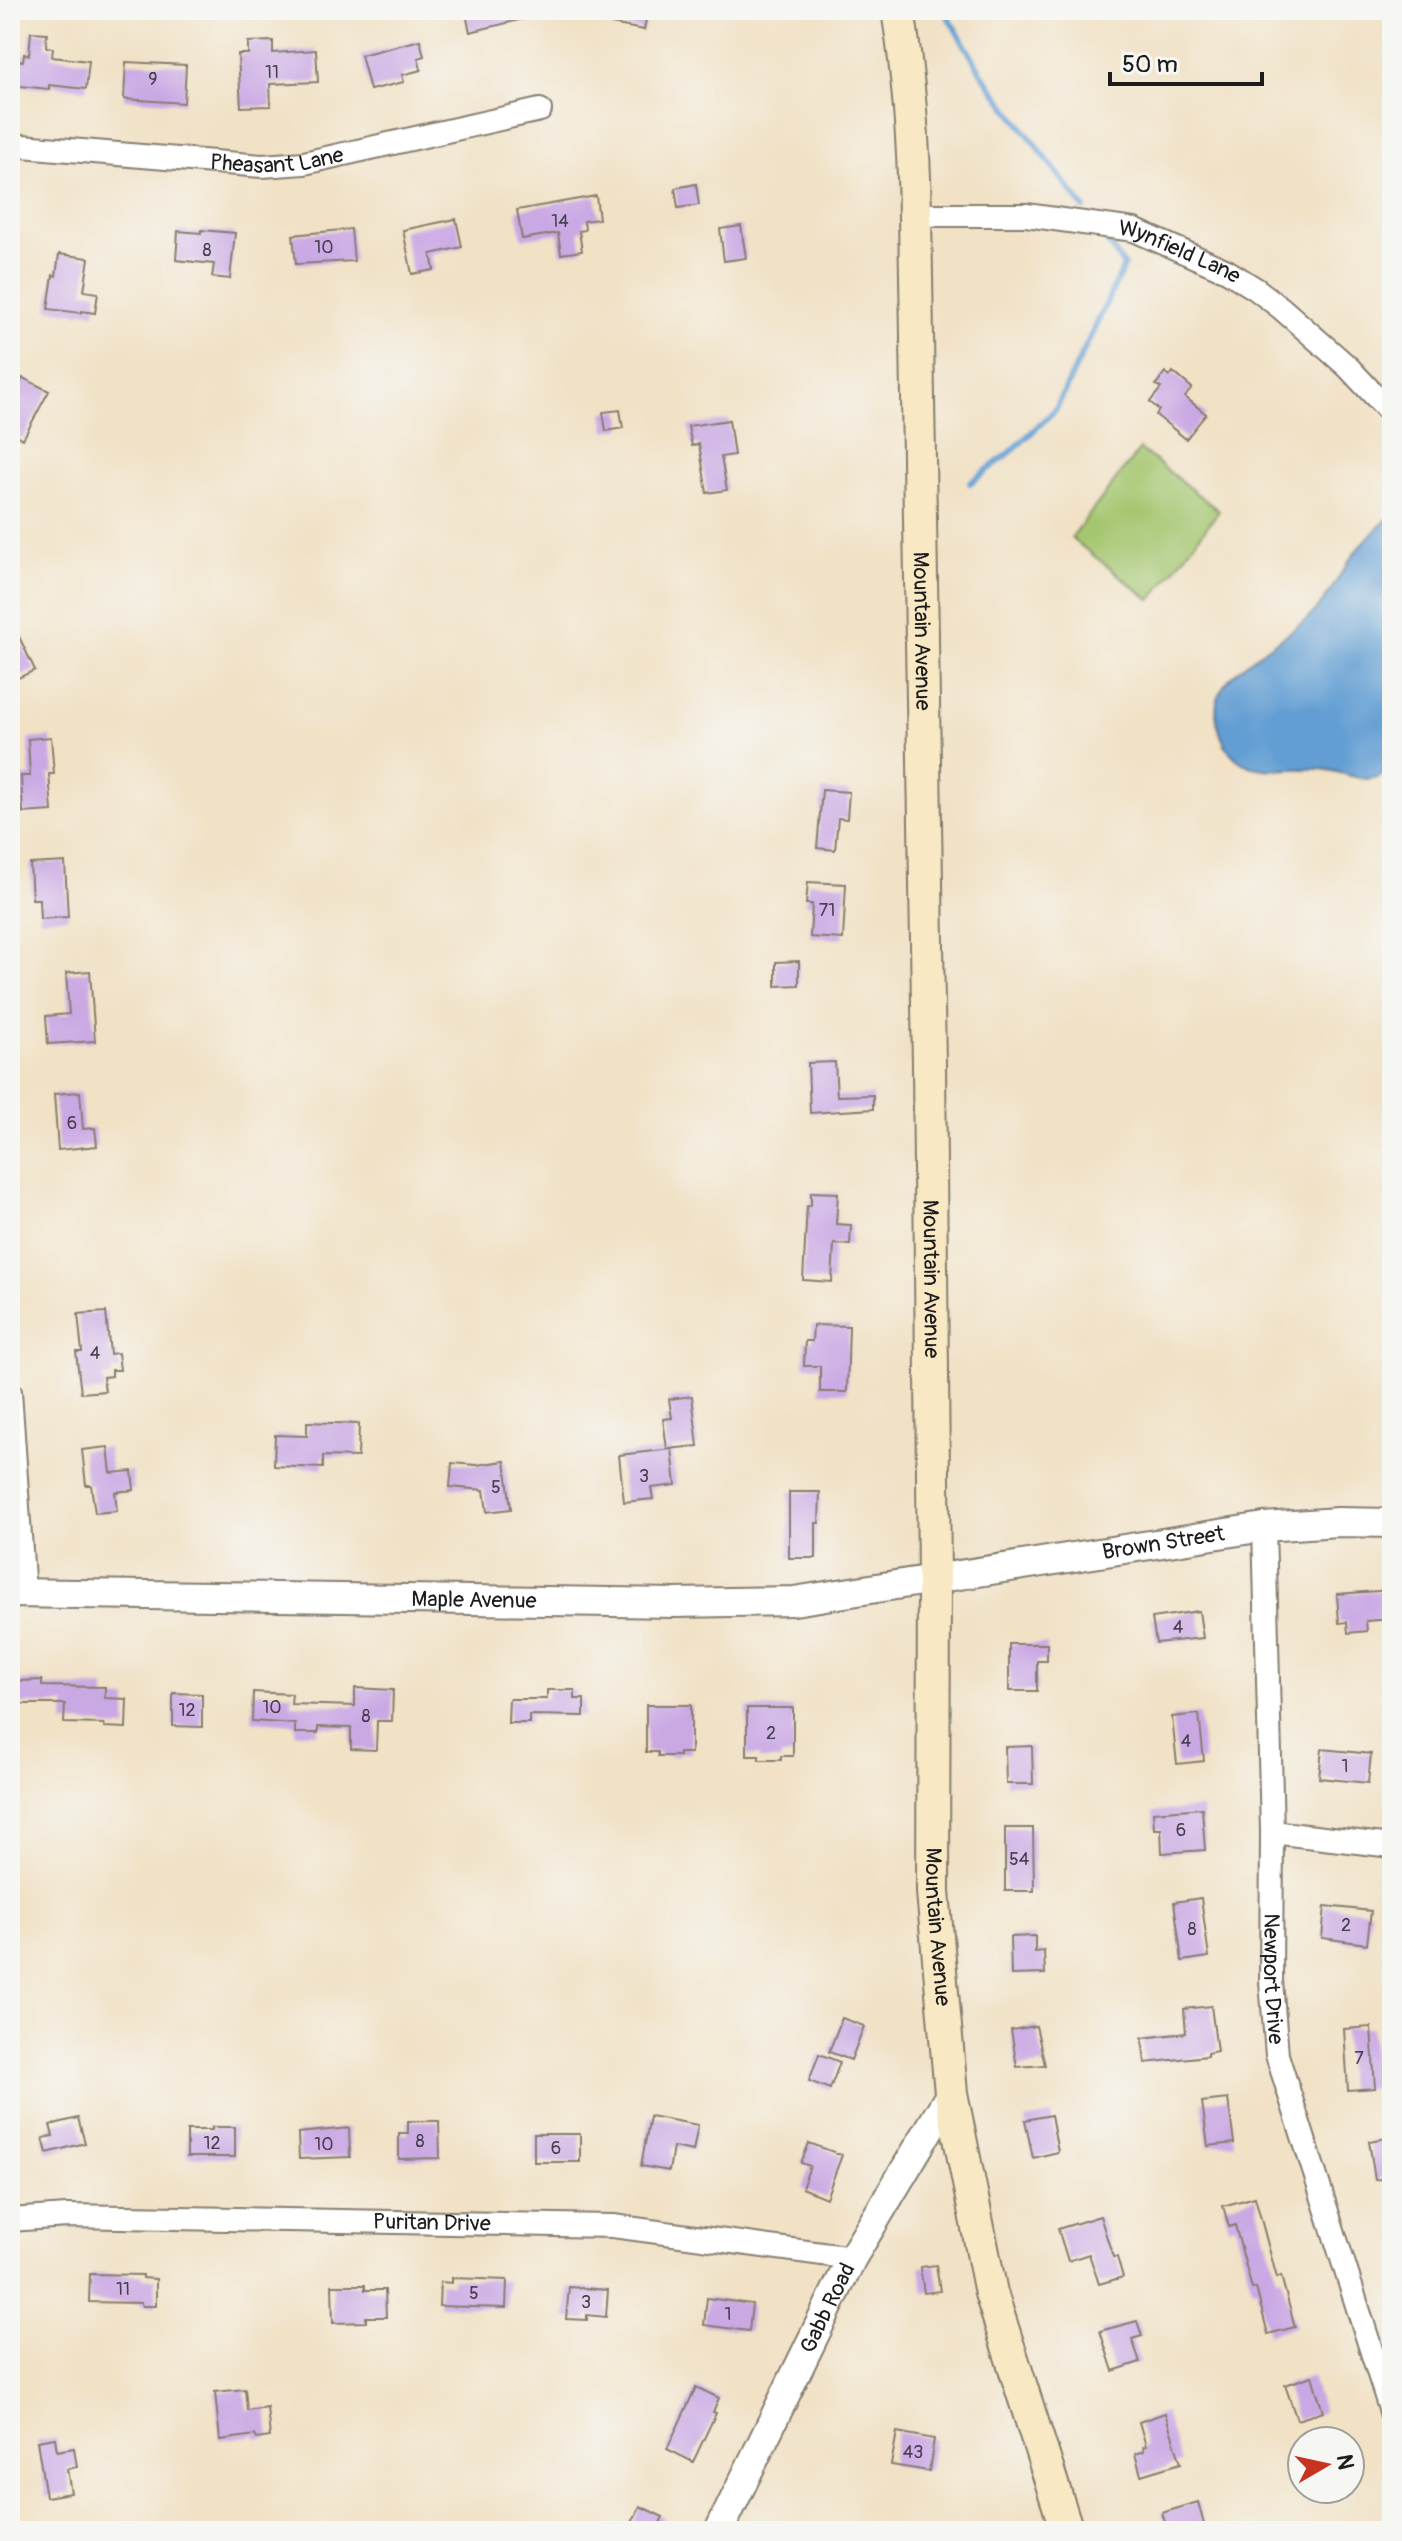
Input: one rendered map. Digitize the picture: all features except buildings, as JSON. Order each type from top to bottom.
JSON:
[{"type":"main road","name":"Mountain Avenue","points":[[898,10],[907,64],[914,150],[929,1065],[934,1579],[933,1892],[951,2093],[991,2293],[1067,2531]]},
{"type":"street","name":"Pheasant Lane","points":[[10,147],[262,166],[304,163],[540,110]]},
{"type":"street","name":"Wynfield Lane","points":[[915,215],[1026,215],[1134,230],[1227,271],[1256,289],[1348,367],[1392,414]]},
{"type":"street","points":[[10,1392],[17,1593]]},
{"type":"street","name":"Brown Street","points":[[934,1579],[1264,1527],[1338,1522],[1392,1523]]},
{"type":"street","name":"Newport Drive","points":[[1264,1527],[1272,1832],[1271,1981],[1277,2055],[1392,2415]]},
{"type":"street","name":"Maple Avenue","points":[[17,1593],[675,1603],[794,1601],[934,1579]]},
{"type":"street","points":[[1272,1832],[1392,1846]]},
{"type":"street","name":"Gabb Road","points":[[719,2531],[852,2258],[951,2093]]},
{"type":"street","name":"Puritan Drive","points":[[10,2220],[67,2216],[613,2226],[852,2258]]},
{"type":"green space","points":[[1140,449],[1219,511],[1151,600],[1071,538]]},
{"type":"water","points":[[1392,514],[1392,765],[1376,778],[1367,779],[1330,770],[1265,769],[1241,762],[1223,740],[1218,724],[1217,703],[1223,687],[1249,661],[1316,610],[1355,553]]},
{"type":"waterway","points":[[944,10],[984,77],[1084,208]]},
{"type":"waterway","points":[[970,483],[1012,451],[1056,409],[1124,266],[1107,241]]}]
